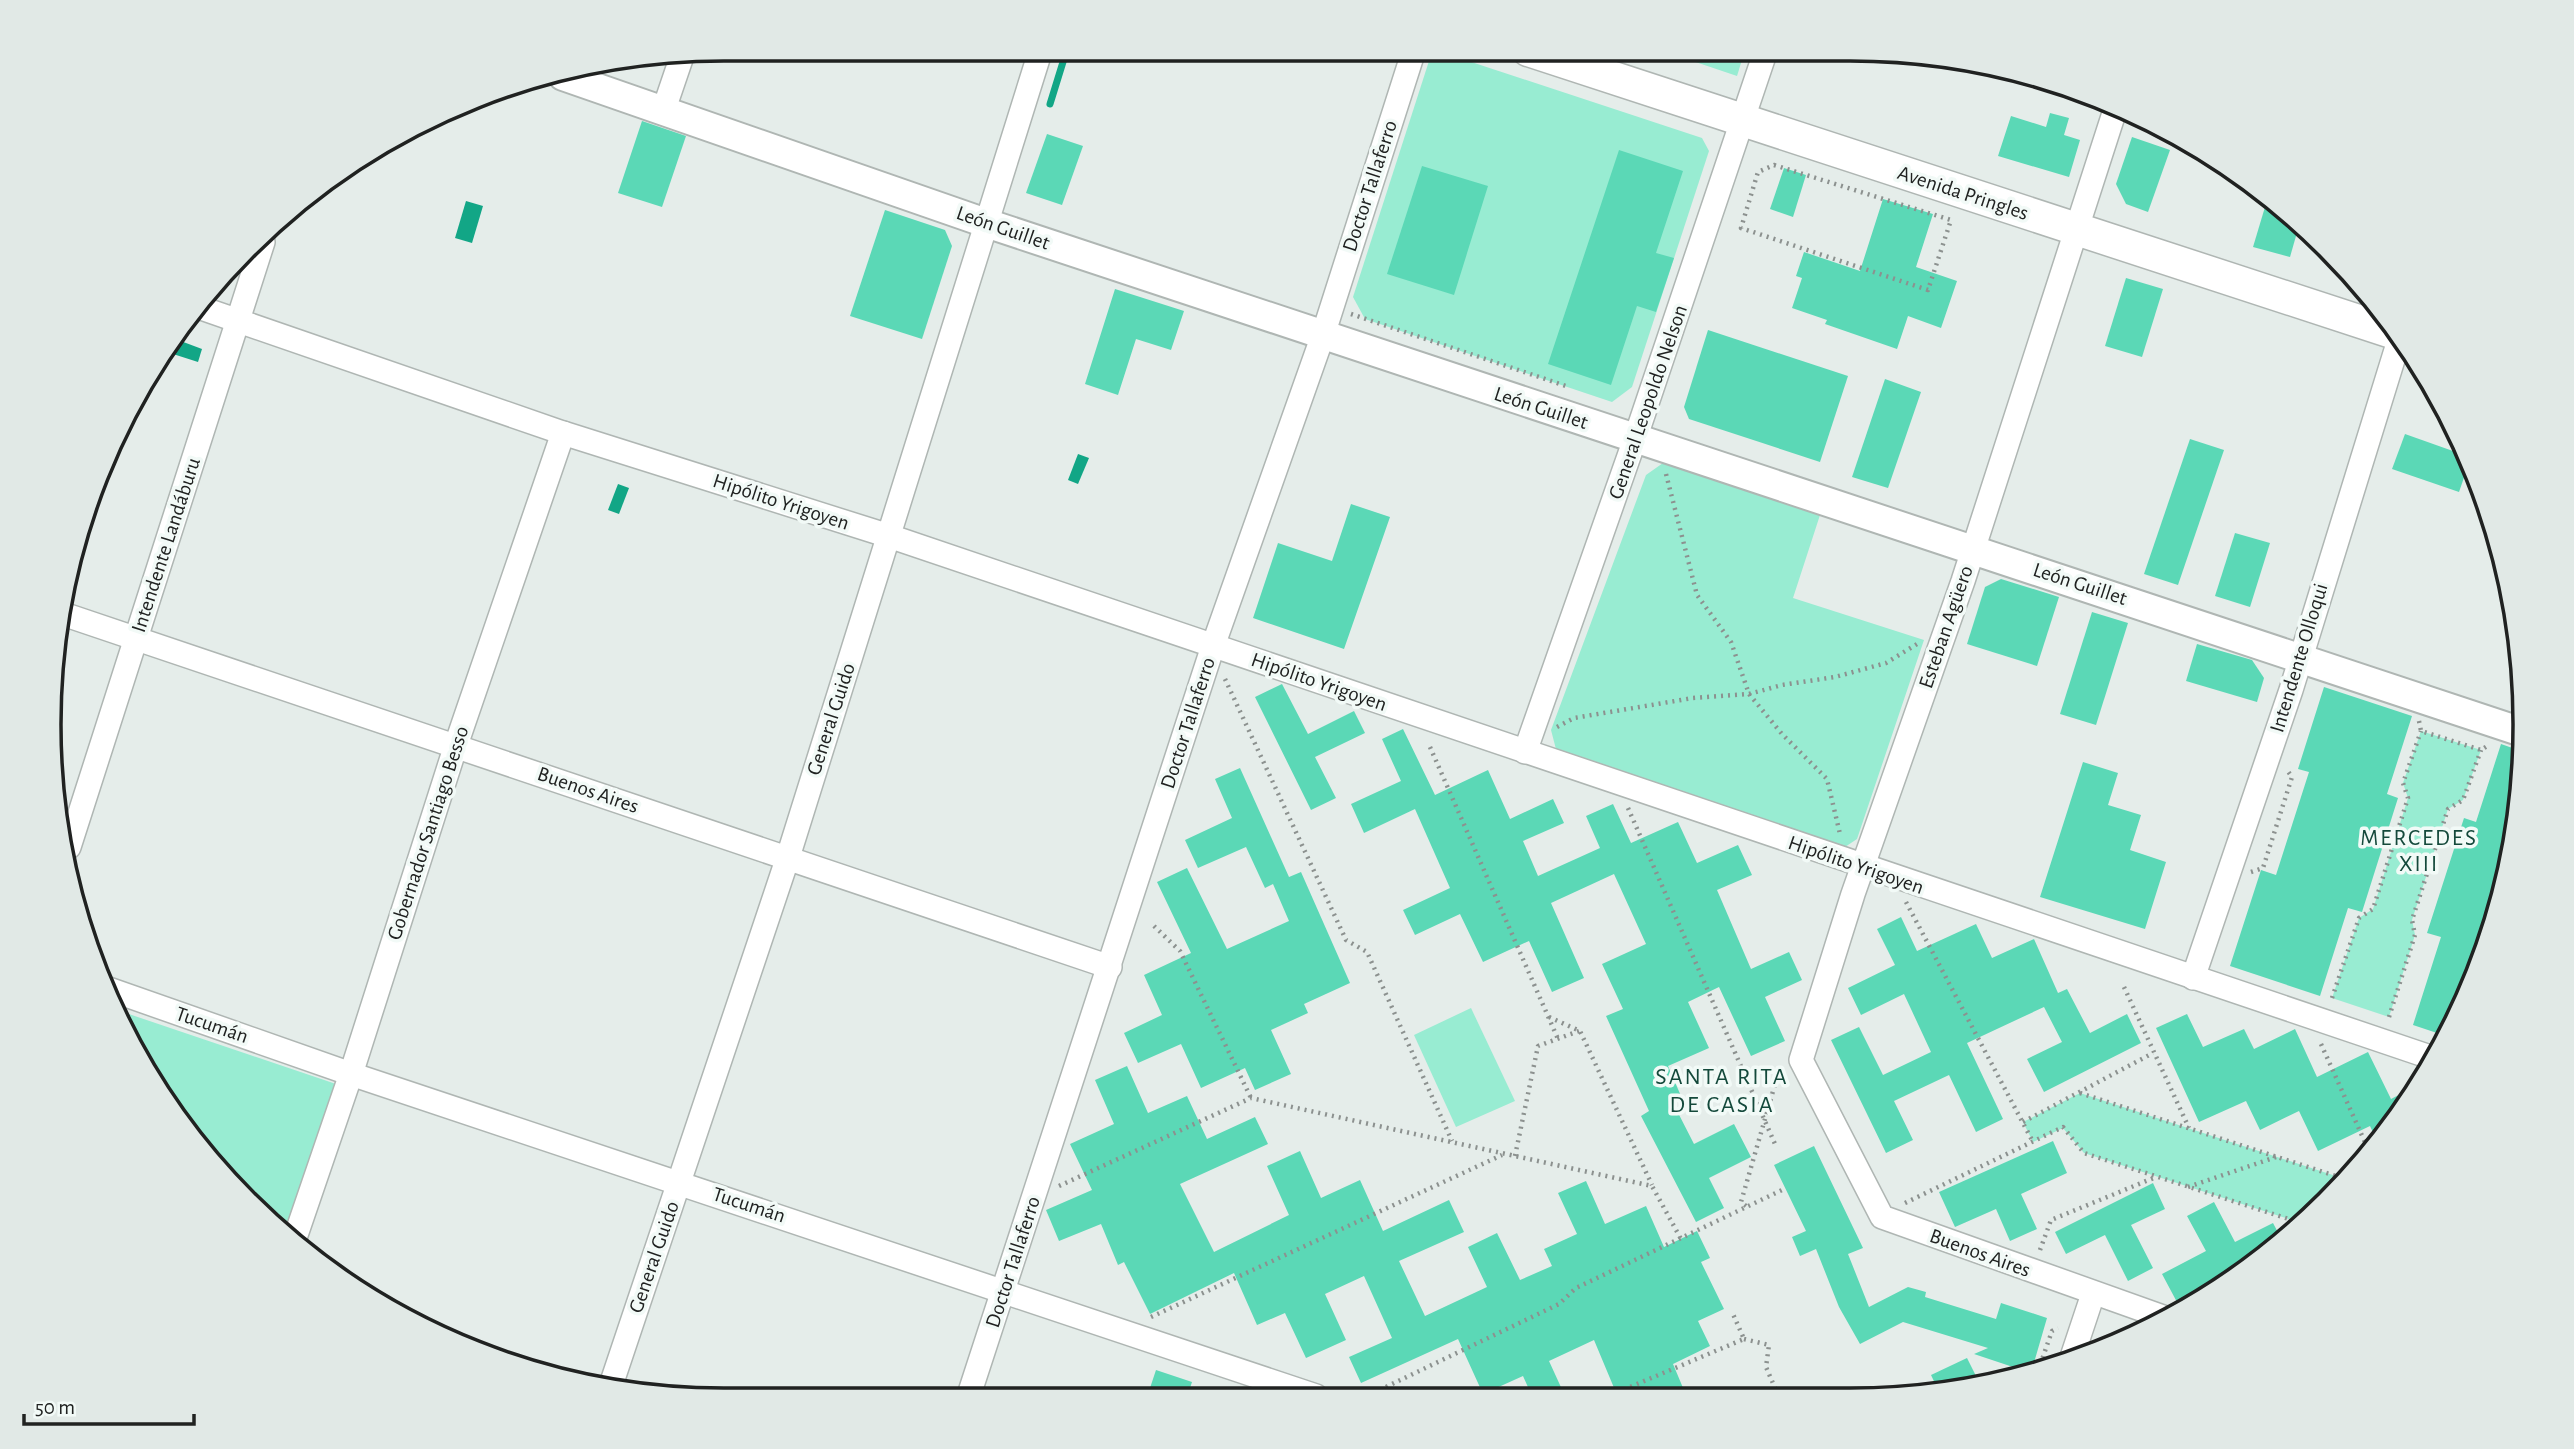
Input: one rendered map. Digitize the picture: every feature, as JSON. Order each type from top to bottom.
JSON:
[{"type":"main road","name":"Avenida Pringles","points":[[1562,61],[2382,329]]},
{"type":"street","name":"General Guido","points":[[613,1378],[788,856],[1037,61]]},
{"type":"street","name":"Doctor Tallaferro","points":[[971,1388],[1213,646],[1323,335],[1410,61]]},
{"type":"street","name":"General Leopoldo Nelson","points":[[1525,752],[1635,439],[1762,61]]},
{"type":"street","points":[[664,109],[680,63]]},
{"type":"street","name":"León Guillet","points":[[573,79],[986,223],[2513,729]]},
{"type":"street","name":"Esteban Agüero","points":[[1842,1138],[1801,1060],[1863,867],[1973,548],[2113,116]]},
{"type":"street","name":"Intendente Landáburu","points":[[72,839],[260,252]]},
{"type":"street","name":"Hipólito Yrigoyen","points":[[207,310],[563,433],[889,537],[2424,1055]]},
{"type":"street","name":"Intendente Olloqui","points":[[2193,978],[2300,657],[2395,348]]},
{"type":"street","name":"Gobernador Santiago Besso","points":[[297,1231],[351,1074],[456,745],[563,433]]},
{"type":"street","name":"Buenos Aires","points":[[70,617],[788,856],[1110,967]]},
{"type":"street","name":"Tucumán","points":[[118,991],[351,1074],[1292,1388]]},
{"type":"street","name":"Buenos Aires","points":[[1842,1138],[1882,1217],[2153,1314]]},
{"type":"street","points":[[2075,1348],[2093,1294]]},
{"type":"path","points":[[1774,165],[1951,220],[1928,290],[1741,228],[1758,172],[1774,165]]},
{"type":"path","points":[[1340,311],[1573,388]]},
{"type":"path","points":[[1663,463],[1697,595],[1731,642],[1749,694],[1782,734],[1827,779],[1835,819],[1842,838]]},
{"type":"path","points":[[1551,730],[1574,718],[1693,698],[1749,694],[1886,663],[1924,640]]},
{"type":"path","points":[[1222,673],[1346,940],[1367,952],[1452,1142]]},
{"type":"path","points":[[2325,1002],[2332,998],[2359,918],[2373,909],[2408,798],[2403,783],[2421,731],[2418,714]]},
{"type":"path","points":[[2421,731],[2481,750]]},
{"type":"path","points":[[2391,1024],[2389,1017],[2415,935],[2412,920],[2448,809],[2463,800],[2481,750],[2495,741]]},
{"type":"path","points":[[1430,747],[1558,1039]]},
{"type":"path","points":[[2244,875],[2263,868],[2292,777],[2282,764]]},
{"type":"path","points":[[1623,797],[1774,1144]]},
{"type":"path","points":[[1900,892],[2033,1142]]},
{"type":"path","points":[[1154,926],[1180,951],[1251,1098]]},
{"type":"path","points":[[2124,987],[2189,1129]]},
{"type":"path","points":[[2332,998],[2343,1002]]},
{"type":"path","points":[[2378,1013],[2389,1017]]},
{"type":"path","points":[[1549,1017],[1580,1031],[1652,1186],[1681,1239]]},
{"type":"path","points":[[1515,1156],[1538,1046],[1580,1031]]},
{"type":"path","points":[[2318,1037],[2365,1142]]},
{"type":"path","points":[[2023,1122],[2153,1053]]},
{"type":"path","points":[[1746,1206],[1741,1202],[1780,1066]]},
{"type":"path","points":[[2080,1093],[2335,1176]]},
{"type":"path","points":[[1051,1190],[1251,1098],[1652,1186]]},
{"type":"path","points":[[1898,1207],[2063,1128],[2084,1153],[2290,1220]]},
{"type":"path","points":[[1144,1321],[1504,1154]]},
{"type":"path","points":[[2188,1187],[2277,1157]]},
{"type":"path","points":[[2037,1258],[2051,1220],[2157,1177]]},
{"type":"path","points":[[1384,1388],[1559,1304],[1576,1288],[1782,1190]]},
{"type":"path","points":[[1734,1314],[1744,1339]]},
{"type":"path","points":[[2042,1359],[2052,1331],[2067,1322]]},
{"type":"path","points":[[1628,1388],[1744,1339],[1769,1345],[1766,1367],[1775,1388]]},
{"type":"shaded area","points":[[1429,61],[1468,61],[1702,138],[1709,151],[1632,387],[1612,402],[1365,319],[1353,297]]},
{"type":"shaded area","points":[[1693,61],[1742,61],[1737,76]]},
{"type":"shaded area","points":[[466,201],[483,206],[472,243],[455,238]]},
{"type":"shaded area","points":[[183,342],[202,349],[198,362],[174,354]]},
{"type":"shaded area","points":[[1078,454],[1089,458],[1078,484],[1068,480]]},
{"type":"shaded area","points":[[1663,463],[1820,515],[1793,598],[1924,640],[1857,839],[1845,847],[1557,753],[1551,730],[1646,475]]},
{"type":"shaded area","points":[[618,484],[629,488],[619,514],[608,510]]},
{"type":"shaded area","points":[[2421,731],[2481,750],[2463,800],[2448,809],[2412,920],[2415,935],[2389,1017],[2332,998],[2359,918],[2373,909],[2408,798],[2403,783]]},
{"type":"shaded area","points":[[1471,1008],[1515,1101],[1456,1127],[1414,1035]]},
{"type":"shaded area","points":[[128,1014],[336,1084],[290,1226],[226,1162],[198,1128],[150,1056]]},
{"type":"shaded area","points":[[2080,1093],[2335,1176],[2290,1220],[2084,1153],[2063,1128],[2033,1142],[2023,1122]]},
{"type":"building","points":[[2050,113],[2069,118],[2064,135],[2080,140],[2069,177],[1998,156],[2011,116],[2046,127]]},
{"type":"building","points":[[642,121],[686,136],[662,207],[618,193]]},
{"type":"building","points":[[1047,134],[1083,146],[1062,205],[1026,193]]},
{"type":"building","points":[[2132,137],[2170,150],[2148,212],[2126,204],[2116,184]]},
{"type":"building","points":[[1619,150],[1683,171],[1656,253],[1674,258],[1656,312],[1637,306],[1611,385],[1548,364]]},
{"type":"building","points":[[1422,166],[1488,186],[1454,295],[1387,274]]},
{"type":"building","points":[[1784,168],[1806,175],[1793,217],[1770,209]]},
{"type":"building","points":[[1883,199],[1933,214],[1916,267],[1957,281],[1941,328],[1908,316],[1897,349],[1825,324],[1827,320],[1792,308],[1802,278],[1796,276],[1804,252],[1860,271]]},
{"type":"building","points":[[2265,208],[2296,235],[2290,257],[2253,247]]},
{"type":"building","points":[[885,210],[945,230],[952,246],[922,339],[850,316]]},
{"type":"building","points":[[2126,278],[2163,289],[2142,357],[2105,346]]},
{"type":"building","points":[[1115,289],[1184,311],[1171,350],[1136,339],[1118,395],[1085,384]]},
{"type":"building","points":[[1708,330],[1848,376],[1820,462],[1689,419],[1684,407]]},
{"type":"building","points":[[1885,379],[1921,392],[1888,488],[1852,477]]},
{"type":"building","points":[[2405,434],[2453,451],[2464,477],[2459,492],[2392,469]]},
{"type":"building","points":[[2190,439],[2224,450],[2178,585],[2144,574]]},
{"type":"building","points":[[1351,504],[1390,517],[1344,649],[1253,618],[1278,543],[1332,561]]},
{"type":"building","points":[[2235,533],[2270,543],[2250,607],[2215,596]]},
{"type":"building","points":[[2001,579],[2059,597],[2037,666],[1967,644],[1985,587]]},
{"type":"building","points":[[2092,612],[2128,623],[2096,725],[2060,714]]},
{"type":"building","points":[[2197,644],[2252,660],[2264,678],[2257,702],[2186,681]]},
{"type":"building","points":[[1282,684],[1308,734],[1354,711],[1365,733],[1315,757],[1336,798],[1311,810],[1255,697]]},
{"type":"building","points":[[2324,687],[2412,716],[2387,794],[2398,798],[2362,912],[2348,908],[2320,996],[2230,966],[2261,870],[2276,875],[2309,772],[2298,769]]},
{"type":"building","points":[[1403,729],[1435,795],[1488,770],[1510,819],[1553,799],[1564,823],[1523,841],[1538,876],[1600,848],[1586,816],[1613,804],[1631,843],[1678,822],[1697,863],[1738,845],[1752,875],[1717,890],[1751,969],[1789,952],[1802,980],[1765,997],[1785,1041],[1751,1056],[1719,987],[1688,1002],[1709,1048],[1668,1066],[1681,1096],[1672,1101],[1694,1144],[1734,1124],[1751,1157],[1709,1178],[1724,1208],[1696,1222],[1641,1116],[1649,1111],[1606,1016],[1623,1009],[1602,964],[1646,944],[1614,874],[1551,903],[1584,978],[1552,992],[1529,941],[1483,962],[1460,914],[1415,935],[1403,910],[1450,888],[1415,809],[1364,833],[1351,804],[1401,781],[1382,739]]},
{"type":"building","points":[[2501,744],[2512,748],[2507,811],[2490,896],[2478,938],[2436,1033],[2413,1025],[2441,937],[2427,933],[2464,818],[2476,822]]},
{"type":"building","points":[[2083,762],[2118,773],[2108,805],[2141,815],[2130,850],[2166,862],[2145,929],[2040,897]]},
{"type":"building","points":[[1240,768],[1289,877],[1301,872],[1350,983],[1304,1004],[1308,1013],[1271,1030],[1291,1074],[1255,1090],[1245,1068],[1201,1088],[1181,1044],[1138,1063],[1124,1033],[1162,1015],[1144,975],[1191,953],[1157,882],[1187,868],[1227,949],[1289,921],[1273,884],[1265,888],[1246,847],[1198,868],[1185,840],[1232,818],[1215,779]]},
{"type":"building","points":[[1901,917],[1917,951],[1976,924],[1992,958],[2034,939],[2058,993],[2067,989],[2090,1033],[2127,1014],[2141,1043],[2044,1092],[2027,1059],[2062,1042],[2044,1007],[1967,1043],[2003,1119],[1976,1132],[1949,1075],[1894,1101],[1913,1140],[1886,1153],[1831,1040],[1859,1027],[1883,1075],[1931,1052],[1904,994],[1861,1015],[1848,988],[1895,965],[1877,929]]},
{"type":"building","points":[[2187,1014],[2203,1047],[2244,1029],[2254,1049],[2295,1029],[2317,1077],[2368,1052],[2391,1099],[2400,1094],[2373,1132],[2370,1126],[2318,1151],[2299,1111],[2260,1130],[2246,1101],[2199,1122],[2156,1028]]},
{"type":"building","points":[[1127,1066],[1148,1113],[1187,1096],[1207,1139],[1255,1117],[1268,1144],[1180,1184],[1214,1252],[1289,1215],[1267,1166],[1300,1151],[1321,1198],[1360,1180],[1383,1231],[1449,1200],[1464,1232],[1399,1261],[1425,1316],[1487,1287],[1468,1247],[1497,1233],[1520,1280],[1552,1266],[1544,1249],[1577,1234],[1558,1193],[1586,1181],[1605,1224],[1646,1206],[1664,1247],[1697,1231],[1710,1258],[1701,1262],[1724,1309],[1698,1321],[1710,1346],[1673,1364],[1683,1388],[1614,1388],[1594,1340],[1549,1361],[1561,1388],[1528,1388],[1523,1376],[1496,1388],[1480,1388],[1458,1339],[1361,1383],[1349,1357],[1392,1338],[1364,1276],[1325,1294],[1346,1340],[1306,1358],[1285,1313],[1257,1325],[1234,1273],[1150,1314],[1124,1262],[1118,1265],[1101,1224],[1059,1241],[1046,1210],[1092,1190],[1070,1144],[1114,1124],[1095,1080]]},
{"type":"building","points":[[2053,1141],[2067,1173],[2021,1194],[2037,1229],[2010,1241],[1996,1209],[1955,1227],[1939,1192]]},
{"type":"building","points":[[1814,1146],[1863,1248],[1848,1254],[1869,1307],[1908,1287],[1926,1292],[1925,1297],[1996,1319],[2001,1303],[2047,1318],[2034,1361],[2013,1367],[1974,1354],[1988,1348],[1903,1322],[1860,1344],[1839,1307],[1816,1249],[1800,1256],[1792,1237],[1806,1231],[1774,1165]]},
{"type":"building","points":[[2153,1183],[2165,1209],[2131,1225],[2153,1268],[2128,1281],[2105,1235],[2066,1254],[2055,1232]]},
{"type":"building","points":[[2214,1202],[2235,1242],[2273,1223],[2277,1231],[2218,1276],[2177,1301],[2162,1274],[2206,1251],[2187,1216]]},
{"type":"building","points":[[1967,1358],[1976,1376],[1934,1382],[1931,1375]]},
{"type":"building","points":[[1156,1370],[1192,1382],[1190,1388],[1150,1388]]},
{"type":"waterway","points":[[1050,104],[1063,61]]},
{"type":"district","name":"MERCEDES XIII","points":[[2419,851]]},
{"type":"district","name":"SANTA RITA DE CASIA","points":[[1722,1091]]}]
